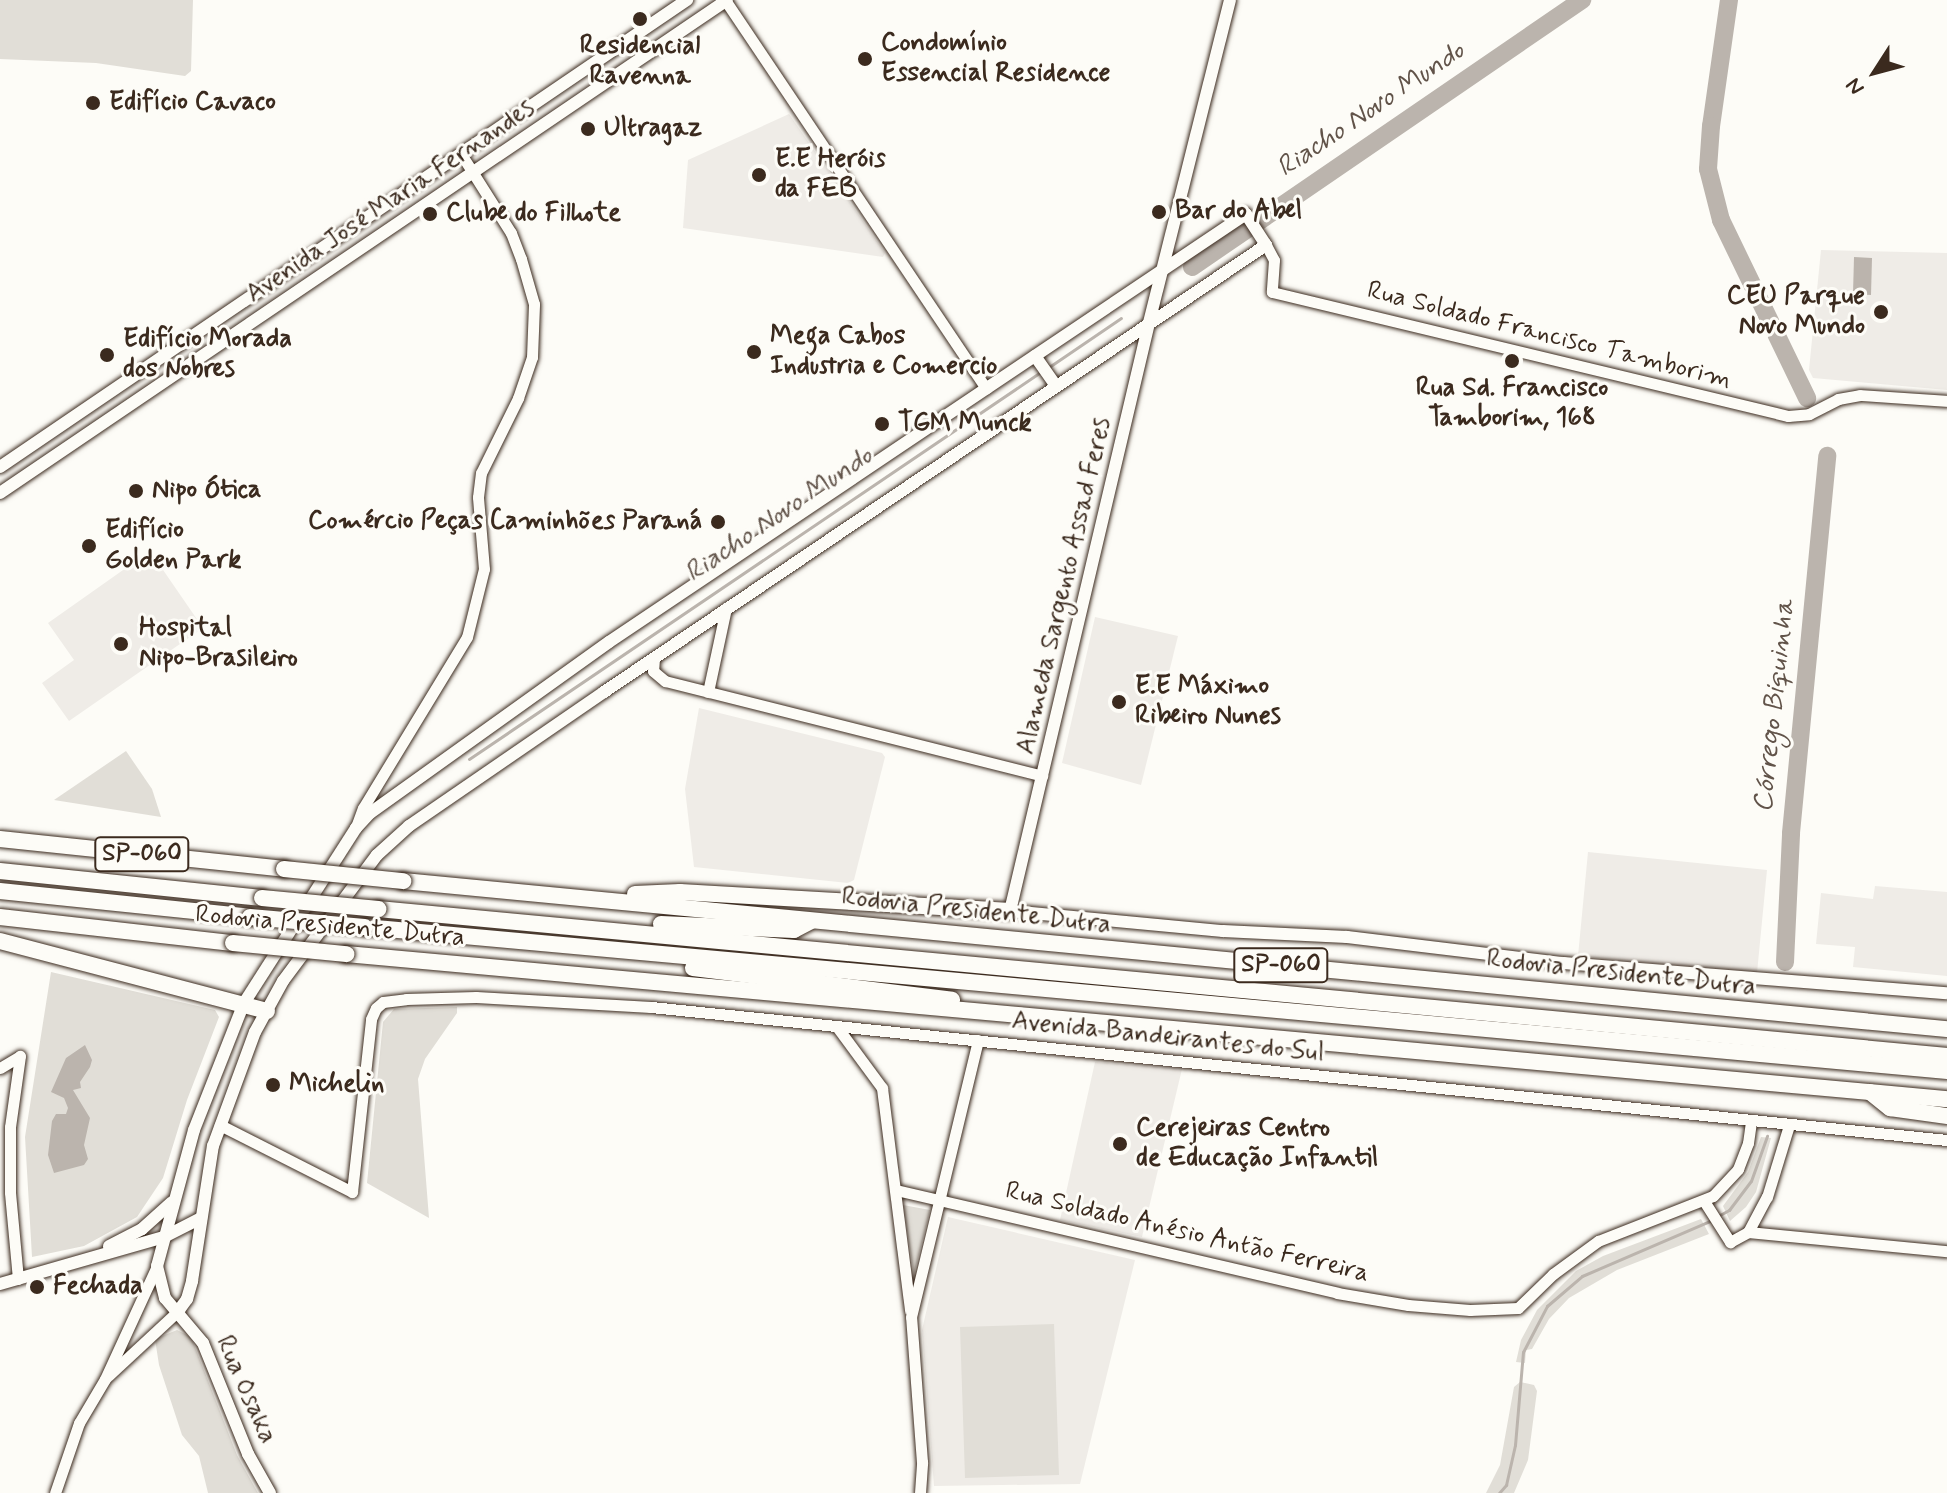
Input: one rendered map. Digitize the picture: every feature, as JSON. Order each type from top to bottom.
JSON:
[{"type":"highway","name":"Rodovia Presidente Dutra","points":[[0,839],[403,881],[1947,1029]]},
{"type":"highway","name":"Rodovia Presidente Dutra","points":[[0,871],[1947,1056]]},
{"type":"highway","name":"Rodovia Presidente Dutra","points":[[0,891],[250,917],[1947,1071]]},
{"type":"highway","points":[[614,901],[640,893],[680,892],[1010,911]]},
{"type":"highway","name":"Rodovia Presidente Dutra","points":[[0,917],[346,954],[1947,1099]]},
{"type":"highway","points":[[621,931],[642,923],[794,930],[813,920]]},
{"type":"highway","points":[[0,941],[267,1011]]},
{"type":"highway","points":[[623,950],[644,961],[1020,1009],[1045,1019]]},
{"type":"highway","points":[[1869,1091],[1890,1108],[1947,1116]]},
{"type":"main road","name":"Avenida José Maria Fernandes","points":[[0,467],[687,0]]},
{"type":"main road","name":"Avenida José Maria Fernandes","points":[[0,493],[726,0]]},
{"type":"main road","name":"Alameda Sargento Assad Feres","points":[[1010,911],[1149,323],[1230,0]]},
{"type":"main road","points":[[157,1266],[184,1163],[244,1003],[356,828],[370,813],[609,642],[1248,216],[1264,241],[1149,323],[1053,382],[403,831],[377,855],[283,981],[267,1011],[220,1125],[207,1178],[189,1292],[179,1310]]},
{"type":"main road","points":[[1037,359],[1053,382]]},
{"type":"main road","points":[[1010,911],[1223,931],[1347,937],[1563,963],[1947,993]]},
{"type":"main road","points":[[216,1073],[224,1089],[215,1114],[220,1125]]},
{"type":"main road","points":[[184,1163],[196,1164],[207,1178]]},
{"type":"main road","points":[[95,1255],[142,1229],[174,1199]]},
{"type":"main road","points":[[0,1284],[164,1237],[201,1218]]},
{"type":"main road","name":"Rua Osaka","points":[[157,1266],[165,1298],[179,1310],[203,1343],[248,1454],[270,1493]]},
{"type":"street","points":[[726,0],[986,389]]},
{"type":"street","points":[[356,828],[363,808],[467,637],[484,569],[478,497],[481,473],[527,375],[535,317],[528,280],[511,233],[461,154]]},
{"type":"street","name":"Rua Soldado Francisco Tamborim","points":[[1264,241],[1274,260],[1272,292],[1788,416],[1816,411],[1838,399],[1860,395],[1947,401]]},
{"type":"street","points":[[708,692],[726,608]]},
{"type":"street","points":[[654,658],[653,671],[657,678],[1042,776]]},
{"type":"street","name":"Avenida Bandeirantes do Sul","points":[[220,1125],[352,1192],[371,1019],[383,1002],[521,997],[978,1040],[1947,1140]]},
{"type":"street","points":[[837,1027],[869,1066],[882,1088],[911,1317],[922,1462],[920,1493]]},
{"type":"street","points":[[911,1317],[978,1040]]},
{"type":"street","points":[[0,1068],[20,1056],[10,1127],[10,1192],[18,1279]]},
{"type":"street","points":[[1751,1122],[1748,1143],[1738,1169],[1707,1205],[1730,1242],[1748,1232],[1767,1197],[1789,1125]]},
{"type":"street","name":"Rua Soldado Anésio Antão Ferreira","points":[[896,1190],[1260,1277],[1408,1305],[1470,1310],[1518,1308],[1560,1268],[1598,1241],[1642,1222],[1707,1205]]},
{"type":"street","points":[[1748,1232],[1947,1251]]},
{"type":"street","points":[[55,1493],[79,1423],[105,1379],[157,1266]]},
{"type":"street","points":[[105,1379],[179,1310]]},
{"type":"shaded area","points":[[0,0],[193,0],[191,71],[185,76],[96,63],[0,59]]},
{"type":"shaded area","name":"E.E Heróis da FEB","points":[[789,114],[885,253],[883,257],[683,228],[688,160]]},
{"type":"shaded area","name":"CEU Parque Novo Mundo","points":[[1821,250],[1947,253],[1947,390],[1813,378],[1809,370]]},
{"type":"shaded area","points":[[1854,257],[1872,258],[1871,295],[1853,294]]},
{"type":"shaded area","name":"Hospital Nipo-Brasileiro","points":[[150,551],[203,628],[69,721],[42,683],[74,660],[48,623]]},
{"type":"shaded area","name":"E.E Máximo Ribeiro Nunes","points":[[1095,617],[1178,636],[1141,785],[1062,763]]},
{"type":"shaded area","points":[[699,708],[882,753],[885,757],[854,880],[848,883],[694,867],[685,789]]},
{"type":"shaded area","points":[[126,751],[152,789],[161,817],[54,800]]},
{"type":"shaded area","points":[[1588,852],[1767,870],[1757,973],[1578,956]]},
{"type":"shaded area","points":[[1875,886],[1947,892],[1947,976],[1853,967],[1855,947],[1816,944],[1821,893],[1873,899]]},
{"type":"shaded area","points":[[51,972],[215,1010],[219,1017],[187,1100],[163,1178],[137,1217],[84,1246],[32,1257],[25,1137]]},
{"type":"shaded area","points":[[457,1007],[457,1013],[425,1059],[418,1079],[429,1218],[367,1183],[383,1022],[394,1009]]},
{"type":"shaded area","points":[[85,1045],[92,1060],[80,1082],[81,1088],[73,1090],[90,1118],[84,1145],[88,1159],[84,1165],[54,1173],[48,1155],[52,1121],[56,1114],[66,1114],[68,1108],[64,1098],[51,1092],[66,1058]]},
{"type":"shaded area","name":"Cerejeiras Centro de Educação Infantil","points":[[1095,1062],[1182,1069],[1142,1237],[1060,1220]]},
{"type":"shaded area","points":[[1761,1137],[1771,1138],[1756,1192],[1746,1207],[1730,1221],[1723,1206],[1748,1172]]},
{"type":"shaded area","points":[[903,1205],[930,1210],[914,1274]]},
{"type":"shaded area","points":[[948,1217],[1135,1260],[1080,1484],[934,1486],[922,1330]]},
{"type":"shaded area","points":[[1701,1219],[1709,1234],[1617,1270],[1569,1298],[1549,1319],[1532,1349],[1526,1350],[1525,1363],[1516,1362],[1521,1340],[1537,1310],[1576,1271],[1603,1256]]},
{"type":"shaded area","points":[[1054,1324],[1059,1475],[965,1478],[960,1327]]},
{"type":"shaded area","points":[[177,1330],[191,1337],[237,1455],[258,1493],[208,1493],[199,1456],[182,1435],[159,1365],[155,1339]]},
{"type":"shaded area","points":[[1520,1382],[1534,1385],[1537,1391],[1528,1460],[1514,1493],[1486,1493],[1500,1465],[1514,1387]]},
{"type":"waterway","name":"Riacho Novo Mundo","points":[[1192,267],[1582,0]]},
{"type":"waterway","name":"Córrego Biquinha","points":[[1729,0],[1708,169],[1721,220],[1807,398]]},
{"type":"waterway","name":"Riacho Novo Mundo","points":[[1049,367],[1121,318]]},
{"type":"waterway","name":"Riacho Novo Mundo","points":[[469,759],[1042,371]]},
{"type":"waterway","name":"Córrego Biquinha","points":[[1785,962],[1791,833],[1827,456]]},
{"type":"waterway","name":"Córrego Biquinha","points":[[1718,1216],[1729,1210],[1751,1181],[1767,1136]]},
{"type":"waterway","name":"Córrego Biquinha","points":[[1499,1493],[1506,1485],[1515,1445],[1523,1352],[1547,1306],[1582,1276],[1712,1220]]},
{"type":"place","name":"Residencial Ravenna","points":[[640,19]]},
{"type":"place","name":"Condomínio Essencial Residence","points":[[865,59]]},
{"type":"place","name":"Edifício Cavaco","points":[[93,103]]},
{"type":"place","name":"Ultragaz","points":[[588,129]]},
{"type":"place","name":"E.E Heróis da FEB","points":[[759,175]]},
{"type":"place","name":"Bar do Abel","points":[[1159,212]]},
{"type":"place","name":"Clube do Filhote","points":[[430,214]]},
{"type":"place","name":"CEU Parque Novo Mundo","points":[[1881,312]]},
{"type":"place","name":"Mega Cabos Industria e Comercio","points":[[754,352]]},
{"type":"place","name":"Edifício Morada dos Nobres","points":[[107,355]]},
{"type":"place","name":"Rua Sd. Francisco Tamborim, 168","points":[[1512,361]]},
{"type":"place","name":"TGM Munck","points":[[882,424]]},
{"type":"place","name":"Nipo Ótica","points":[[136,491]]},
{"type":"place","name":"Comércio Peças Caminhões Paraná","points":[[718,522]]},
{"type":"place","name":"Edifício Golden Park","points":[[89,546]]},
{"type":"place","name":"Hospital Nipo-Brasileiro","points":[[121,644]]},
{"type":"place","name":"E.E Máximo Ribeiro Nunes","points":[[1119,702]]},
{"type":"place","name":"Michelin","points":[[273,1085]]},
{"type":"place","name":"Cerejeiras Centro de Educação Infantil","points":[[1120,1144]]},
{"type":"place","name":"Fechada","points":[[37,1287]]}]
